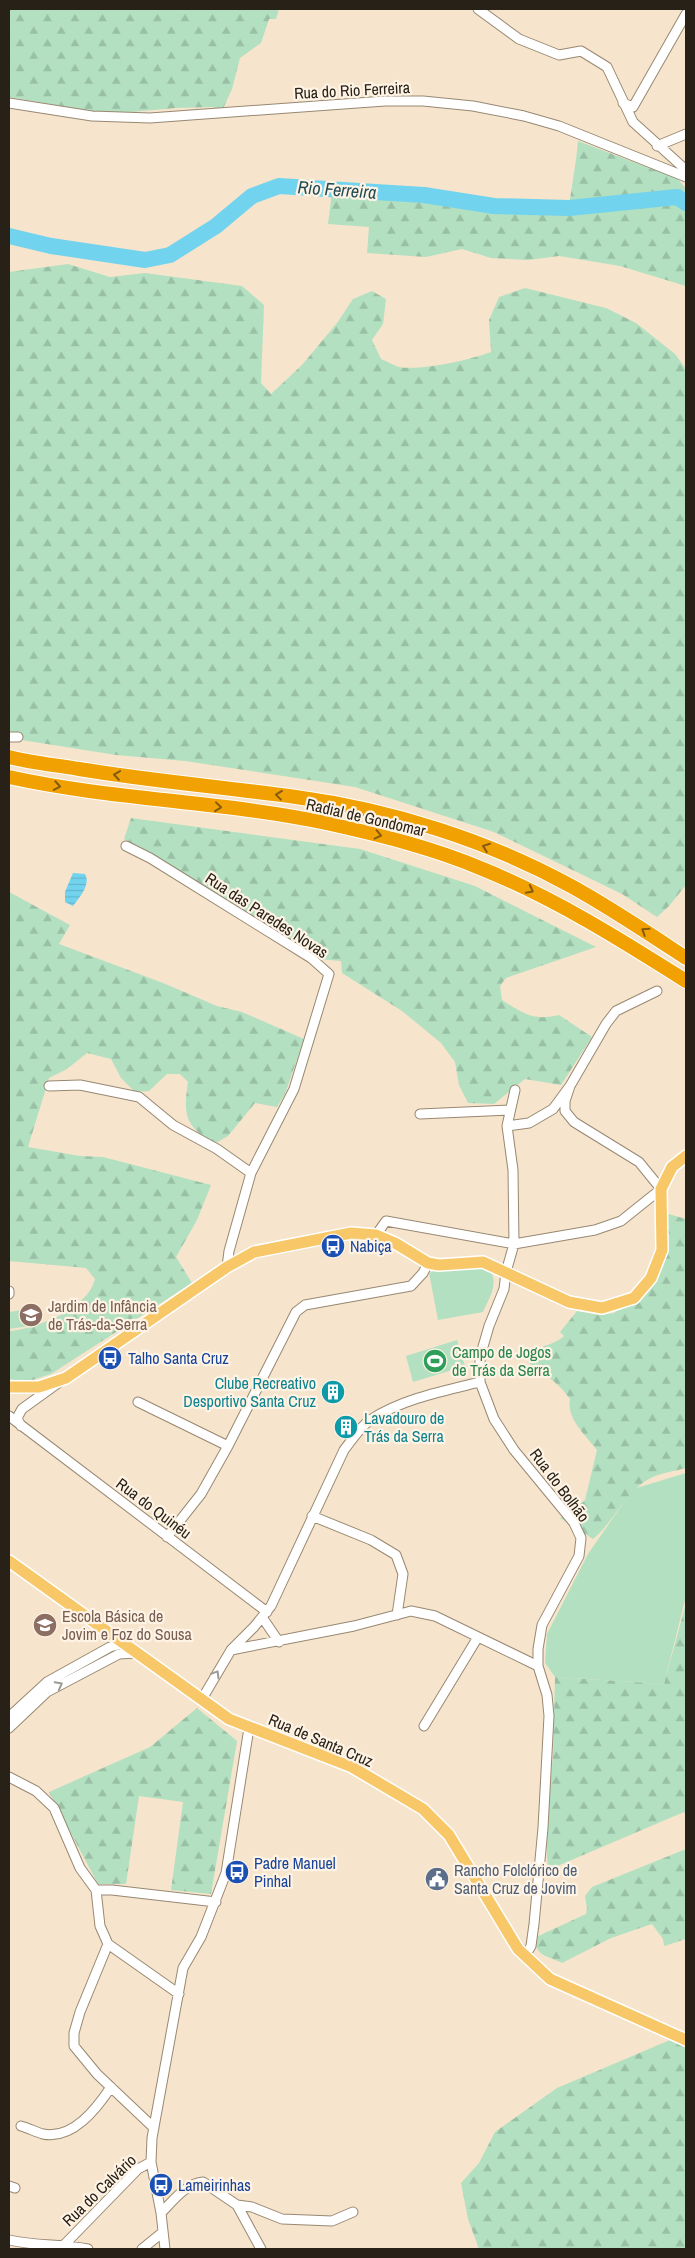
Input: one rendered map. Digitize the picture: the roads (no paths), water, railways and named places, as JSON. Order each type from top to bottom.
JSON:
[{"type":"highway","name":"Radial de Gondomar","points":[[9,757],[121,776],[298,797],[366,810],[420,824],[453,834],[505,854],[570,885],[626,918],[686,958]]},
{"type":"highway","name":"Radial de Gondomar","points":[[9,777],[103,794],[258,812],[325,823],[438,852],[484,869],[558,904],[629,944],[686,981]]},
{"type":"main road","points":[[9,1387],[33,1387],[51,1384],[66,1378],[227,1267],[254,1252],[351,1233],[376,1236],[395,1243],[428,1263],[440,1265],[483,1262],[569,1302],[602,1308],[634,1298],[652,1278],[662,1250],[661,1189],[672,1167],[686,1156]]},
{"type":"main road","name":"Rua de Santa Cruz","points":[[9,1561],[229,1719],[301,1745],[352,1767],[423,1809],[449,1835],[470,1867],[499,1919],[525,1956],[550,1979],[686,2040]]},
{"type":"street","points":[[478,9],[519,39],[558,55],[581,50],[607,67],[632,122],[686,170]]},
{"type":"street","points":[[623,103],[633,107],[686,14]]},
{"type":"street","name":"Rua do Rio Ferreira","points":[[9,103],[92,116],[150,118],[385,101],[423,101],[473,106],[524,116],[559,126],[686,177]]},
{"type":"street","points":[[657,146],[686,134]]},
{"type":"street","name":"Rua das Paredes Novas","points":[[126,846],[150,858],[310,958],[330,974],[294,1089],[251,1173],[229,1251],[227,1267]]},
{"type":"street","points":[[507,1126],[529,1123],[553,1108],[570,1086],[606,1024],[616,1011],[657,991]]},
{"type":"street","points":[[49,1086],[80,1085],[139,1098],[173,1126],[217,1149],[251,1173]]},
{"type":"street","points":[[376,1236],[386,1222],[514,1244],[595,1230],[621,1221],[661,1189],[639,1162],[574,1122],[565,1111],[565,1101],[570,1086]]},
{"type":"street","name":"Rua do Bolhão","points":[[515,1090],[507,1126],[512,1170],[514,1244],[506,1272],[504,1289],[489,1326],[480,1357],[480,1382],[494,1419],[514,1450],[574,1523],[581,1538],[579,1556],[542,1625],[538,1649],[538,1666],[547,1695],[548,1726],[543,1828],[535,1914],[531,1946],[525,1956]]},
{"type":"street","points":[[420,1114],[510,1110]]},
{"type":"street","points":[[167,1537],[201,1494],[228,1446],[296,1312],[305,1305],[411,1286],[423,1273],[428,1263]]},
{"type":"street","points":[[23,1428],[18,1423],[18,1414],[66,1378]]},
{"type":"street","points":[[202,1699],[231,1650],[265,1614],[344,1450],[369,1421],[398,1405],[480,1382]]},
{"type":"street","points":[[31,1403],[37,1392],[33,1387]]},
{"type":"street","points":[[138,1402],[228,1446]]},
{"type":"street","name":"Rua do Quinéu","points":[[9,1416],[265,1614],[279,1642]]},
{"type":"street","points":[[312,1516],[371,1540],[396,1555],[403,1574],[397,1615]]},
{"type":"street","points":[[231,1650],[279,1642],[411,1612],[435,1616],[538,1666]]},
{"type":"street","points":[[99,1625],[106,1639],[105,1646],[100,1652]]},
{"type":"street","points":[[424,1726],[478,1637]]},
{"type":"street","points":[[9,1717],[47,1682],[120,1641]]},
{"type":"street","points":[[110,1658],[116,1653],[120,1641]]},
{"type":"street","points":[[9,1728],[47,1692],[119,1654],[139,1653]]},
{"type":"street","points":[[165,2249],[161,2213],[150,2162],[154,2128],[183,1968],[201,1936],[226,1873],[250,1728]]},
{"type":"street","points":[[9,1777],[36,1791],[54,1808],[80,1868],[96,1890],[100,1926],[108,1944],[179,1994]]},
{"type":"street","points":[[96,1890],[112,1890],[216,1902]]},
{"type":"street","points":[[108,1944],[80,2012],[74,2033],[74,2046],[111,2087],[154,2128]]},
{"type":"street","points":[[21,2126],[45,2134],[60,2133],[77,2125],[98,2107],[111,2087]]},
{"type":"street","name":"Rua do Calvário","points":[[65,2247],[138,2169],[150,2162]]},
{"type":"street","points":[[161,2213],[185,2189],[196,2183],[203,2182],[237,2205],[252,2207],[282,2219],[332,2222],[353,2212]]},
{"type":"street","points":[[237,2205],[261,2249]]},
{"type":"street","points":[[142,2249],[163,2232]]},
{"type":"street","points":[[9,2240],[30,2245],[65,2247]]},
{"type":"street","points":[[55,2249],[65,2247]]},
{"type":"street","name":"Rua do Calvário","points":[[65,2247],[88,2249]]},
{"type":"water","points":[[73,873],[85,874],[87,882],[79,899],[73,906],[65,902],[65,892]]},
{"type":"waterway","name":"Rio Ferreira","points":[[9,236],[51,246],[145,260],[170,255],[216,226],[252,196],[279,186],[424,195],[494,206],[569,208],[677,197],[686,203]]},
{"type":"place","name":"Nabiça","points":[[333,1246]]},
{"type":"place","name":"Jardim de Infância de Trás-da-Serra","points":[[31,1315]]},
{"type":"place","name":"Talho Santa Cruz","points":[[110,1358]]},
{"type":"place","name":"Campo de Jogos de Trás da Serra","points":[[435,1361]]},
{"type":"place","name":"Clube Recreativo Desportivo Santa Cruz","points":[[333,1392]]},
{"type":"place","name":"Lavadouro de Trás da Serra","points":[[346,1427]]},
{"type":"place","name":"Escola Básica de Jovim e Foz do Sousa","points":[[45,1625]]},
{"type":"place","name":"Padre Manuel Pinhal","points":[[237,1872]]},
{"type":"place","name":"Rancho Folclórico de Santa Cruz de Jovim","points":[[437,1879]]},
{"type":"place","name":"Lameirinhas","points":[[161,2185]]}]
